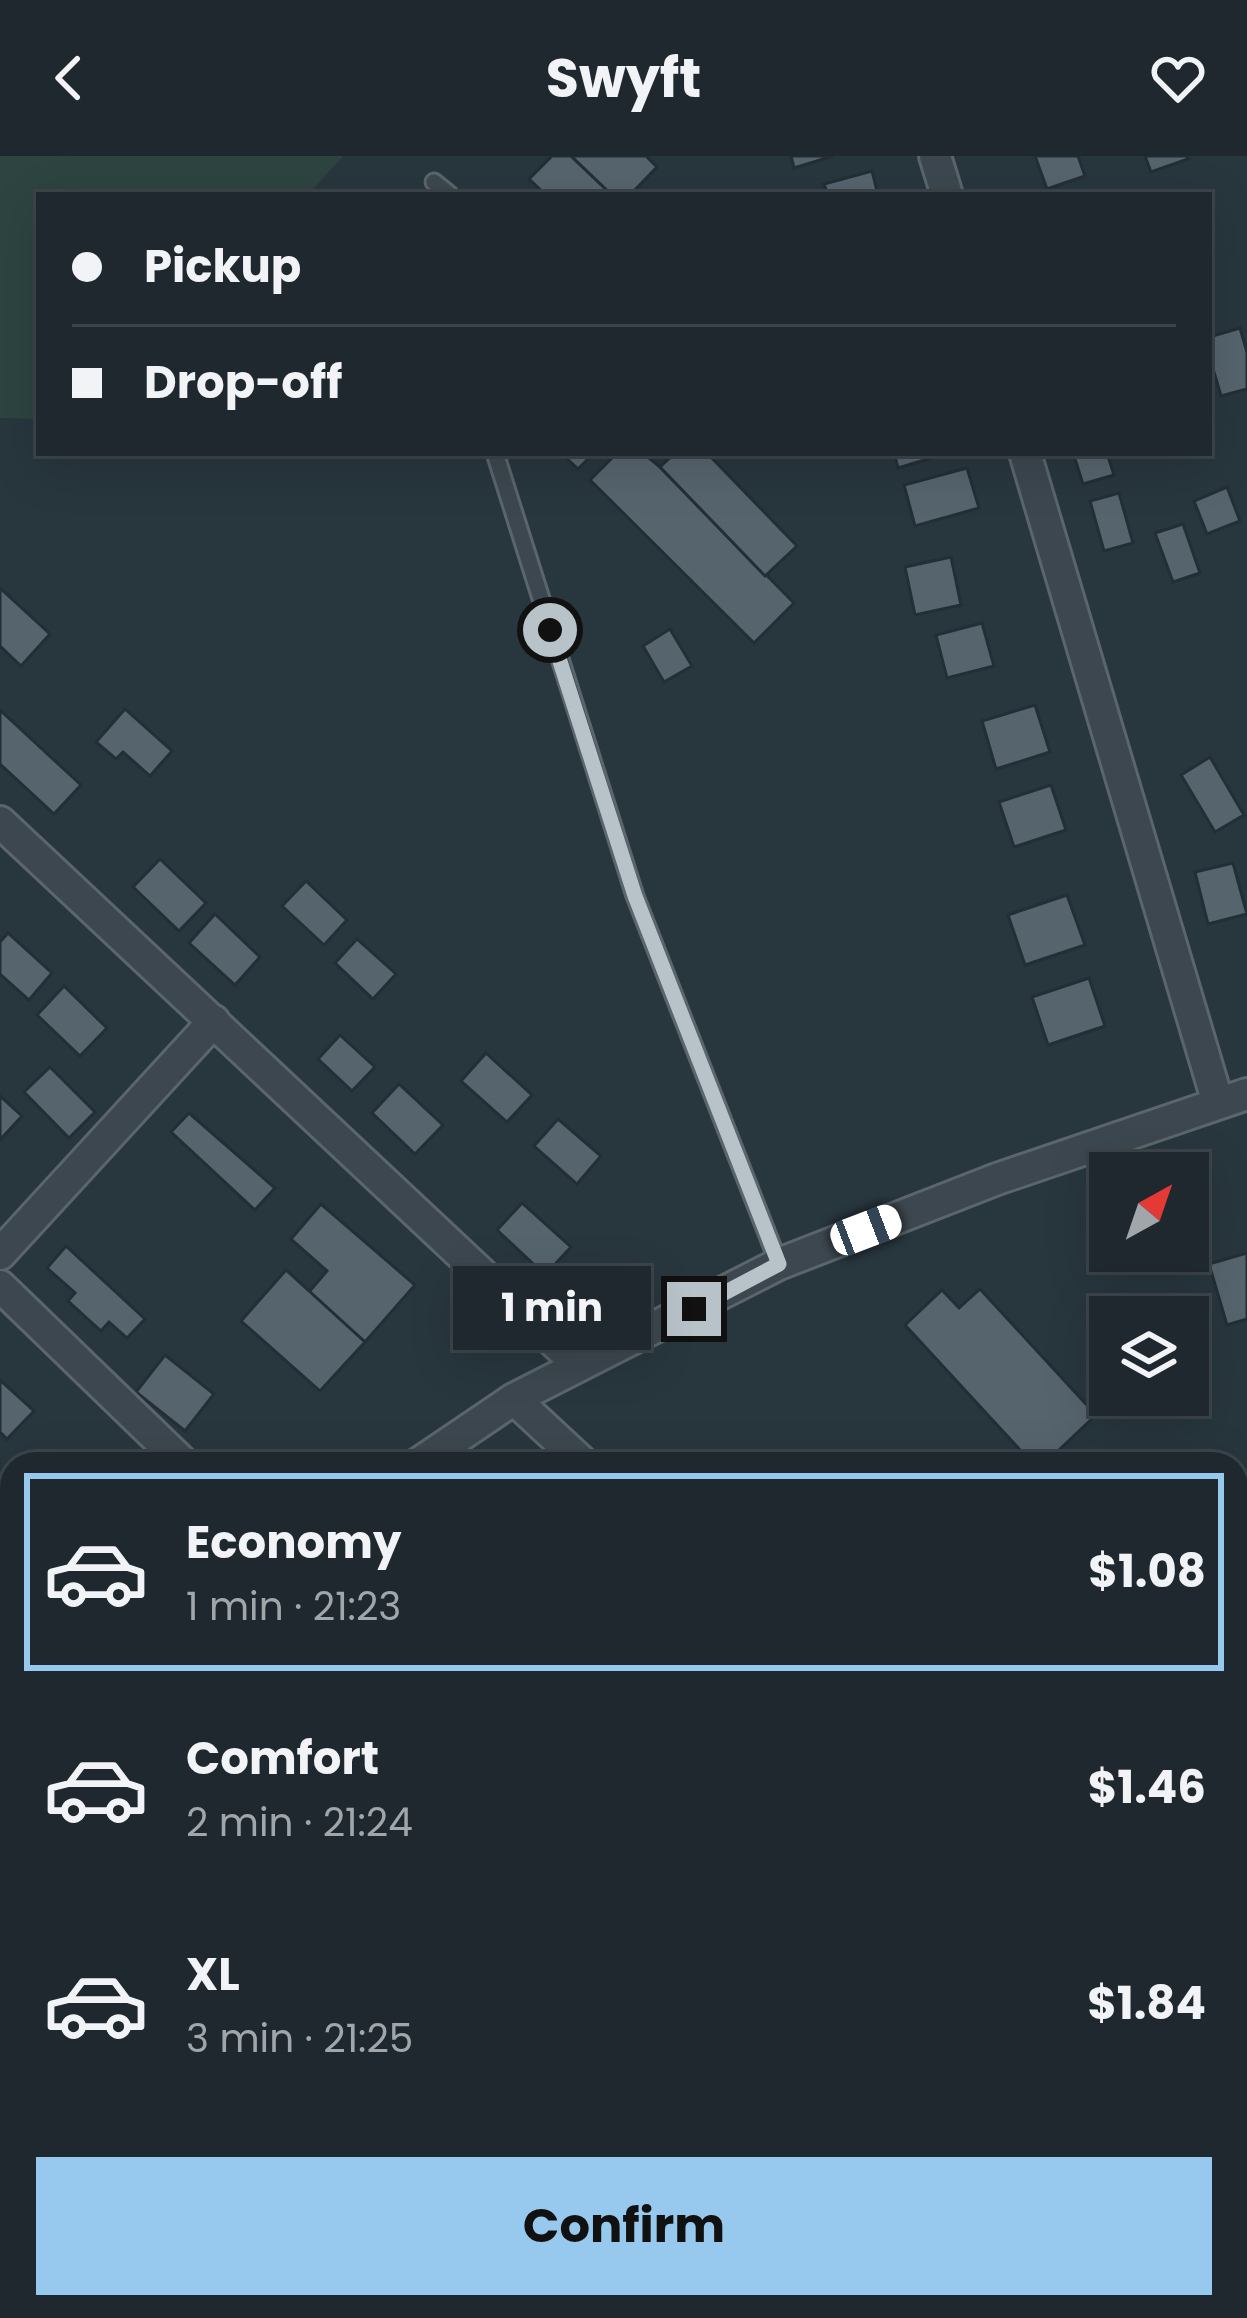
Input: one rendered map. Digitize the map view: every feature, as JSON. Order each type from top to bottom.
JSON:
[{"type":"street","points":[[935,156],[946,192]]},
{"type":"street","points":[[436,1452],[514,1399],[779,1264],[997,1179],[1233,1099],[1026,456]]},
{"type":"street","points":[[0,822],[580,1365]]},
{"type":"street","points":[[0,1254],[214,1021]]},
{"type":"street","points":[[0,1286],[172,1452]]},
{"type":"street","points":[[514,1399],[571,1452]]},
{"type":"lane","points":[[434,182],[446,192]]},
{"type":"lane","points":[[495,456],[635,896],[779,1264]]},
{"type":"green space","points":[[0,156],[343,156],[311,192],[36,192],[36,419],[0,418]]},
{"type":"building","points":[[552,156],[571,156],[609,192],[543,192],[529,179]]},
{"type":"building","points":[[571,156],[646,156],[657,167],[633,192],[609,192]]},
{"type":"building","points":[[791,156],[833,156],[794,168]]},
{"type":"building","points":[[1035,156],[1078,156],[1085,176],[1047,189]]},
{"type":"building","points":[[1145,156],[1187,156],[1188,159],[1151,172]]},
{"type":"building","points":[[872,171],[877,192],[827,192],[824,184]]},
{"type":"building","points":[[1240,328],[1247,352],[1247,389],[1221,396],[1212,365],[1212,336]]},
{"type":"building","points":[[564,456],[591,456],[578,469]]},
{"type":"building","points":[[614,456],[647,456],[794,603],[754,643],[590,480]]},
{"type":"building","points":[[672,456],[710,456],[797,546],[765,576],[660,467]]},
{"type":"building","points":[[895,456],[938,456],[898,468]]},
{"type":"building","points":[[1074,456],[1108,456],[1114,475],[1083,484]]},
{"type":"building","points":[[967,468],[979,508],[915,526],[904,485]]},
{"type":"building","points":[[1227,487],[1240,521],[1207,534],[1194,501]]},
{"type":"building","points":[[1119,493],[1133,543],[1104,551],[1090,501]]},
{"type":"building","points":[[1183,524],[1200,573],[1173,582],[1155,533]]},
{"type":"building","points":[[951,557],[961,605],[915,615],[905,567]]},
{"type":"building","points":[[0,588],[50,634],[21,666],[0,646]]},
{"type":"building","points":[[982,623],[994,666],[947,678],[936,635]]},
{"type":"building","points":[[670,629],[692,666],[664,682],[643,646]]},
{"type":"building","points":[[1035,705],[1050,752],[996,769],[982,721]]},
{"type":"building","points":[[125,709],[172,751],[150,776],[123,752],[116,759],[96,742]]},
{"type":"building","points":[[0,710],[81,785],[54,814],[0,764]]},
{"type":"building","points":[[1210,757],[1244,815],[1215,832],[1181,775]]},
{"type":"building","points":[[1051,785],[1066,830],[1014,847],[999,802]]},
{"type":"building","points":[[160,859],[206,903],[179,931],[133,887]]},
{"type":"building","points":[[1233,863],[1247,914],[1208,924],[1195,872]]},
{"type":"building","points":[[306,881],[347,920],[324,945],[282,906]]},
{"type":"building","points":[[1067,895],[1085,945],[1025,965],[1008,915]]},
{"type":"building","points":[[215,914],[260,957],[235,985],[189,943]]},
{"type":"building","points":[[8,933],[52,973],[29,1000],[0,974],[0,942]]},
{"type":"building","points":[[357,939],[396,974],[373,999],[335,963]]},
{"type":"building","points":[[1089,978],[1105,1026],[1048,1045],[1032,997]]},
{"type":"building","points":[[64,986],[107,1028],[80,1056],[37,1015]]},
{"type":"building","points":[[340,1035],[375,1067],[352,1091],[318,1059]]},
{"type":"building","points":[[486,1053],[532,1095],[507,1122],[461,1081]]},
{"type":"building","points":[[50,1067],[95,1112],[69,1138],[24,1092]]},
{"type":"building","points":[[399,1084],[443,1125],[415,1154],[372,1113]]},
{"type":"building","points":[[0,1096],[22,1116],[0,1140]]},
{"type":"building","points":[[189,1113],[275,1188],[255,1210],[171,1132]]},
{"type":"building","points":[[558,1119],[601,1156],[577,1184],[534,1146]]},
{"type":"building","points":[[522,1203],[571,1247],[545,1275],[497,1230]]},
{"type":"building","points":[[321,1204],[415,1285],[365,1342],[308,1293],[327,1271],[291,1239]]},
{"type":"building","points":[[66,1246],[145,1319],[127,1338],[109,1322],[101,1331],[68,1301],[75,1293],[47,1268]]},
{"type":"building","points":[[1247,1253],[1247,1319],[1227,1325],[1209,1264]]},
{"type":"building","points":[[286,1270],[365,1342],[320,1391],[241,1321]]},
{"type":"building","points":[[980,1289],[1089,1407],[1089,1416],[1095,1416],[1057,1452],[1022,1452],[905,1325],[942,1290],[959,1308]]},
{"type":"building","points":[[165,1355],[214,1394],[185,1431],[136,1392]]},
{"type":"building","points":[[0,1380],[34,1411],[7,1439],[0,1432]]},
{"type":"route","points":[[550,630],[635,896],[779,1264],[694,1309]]}]
